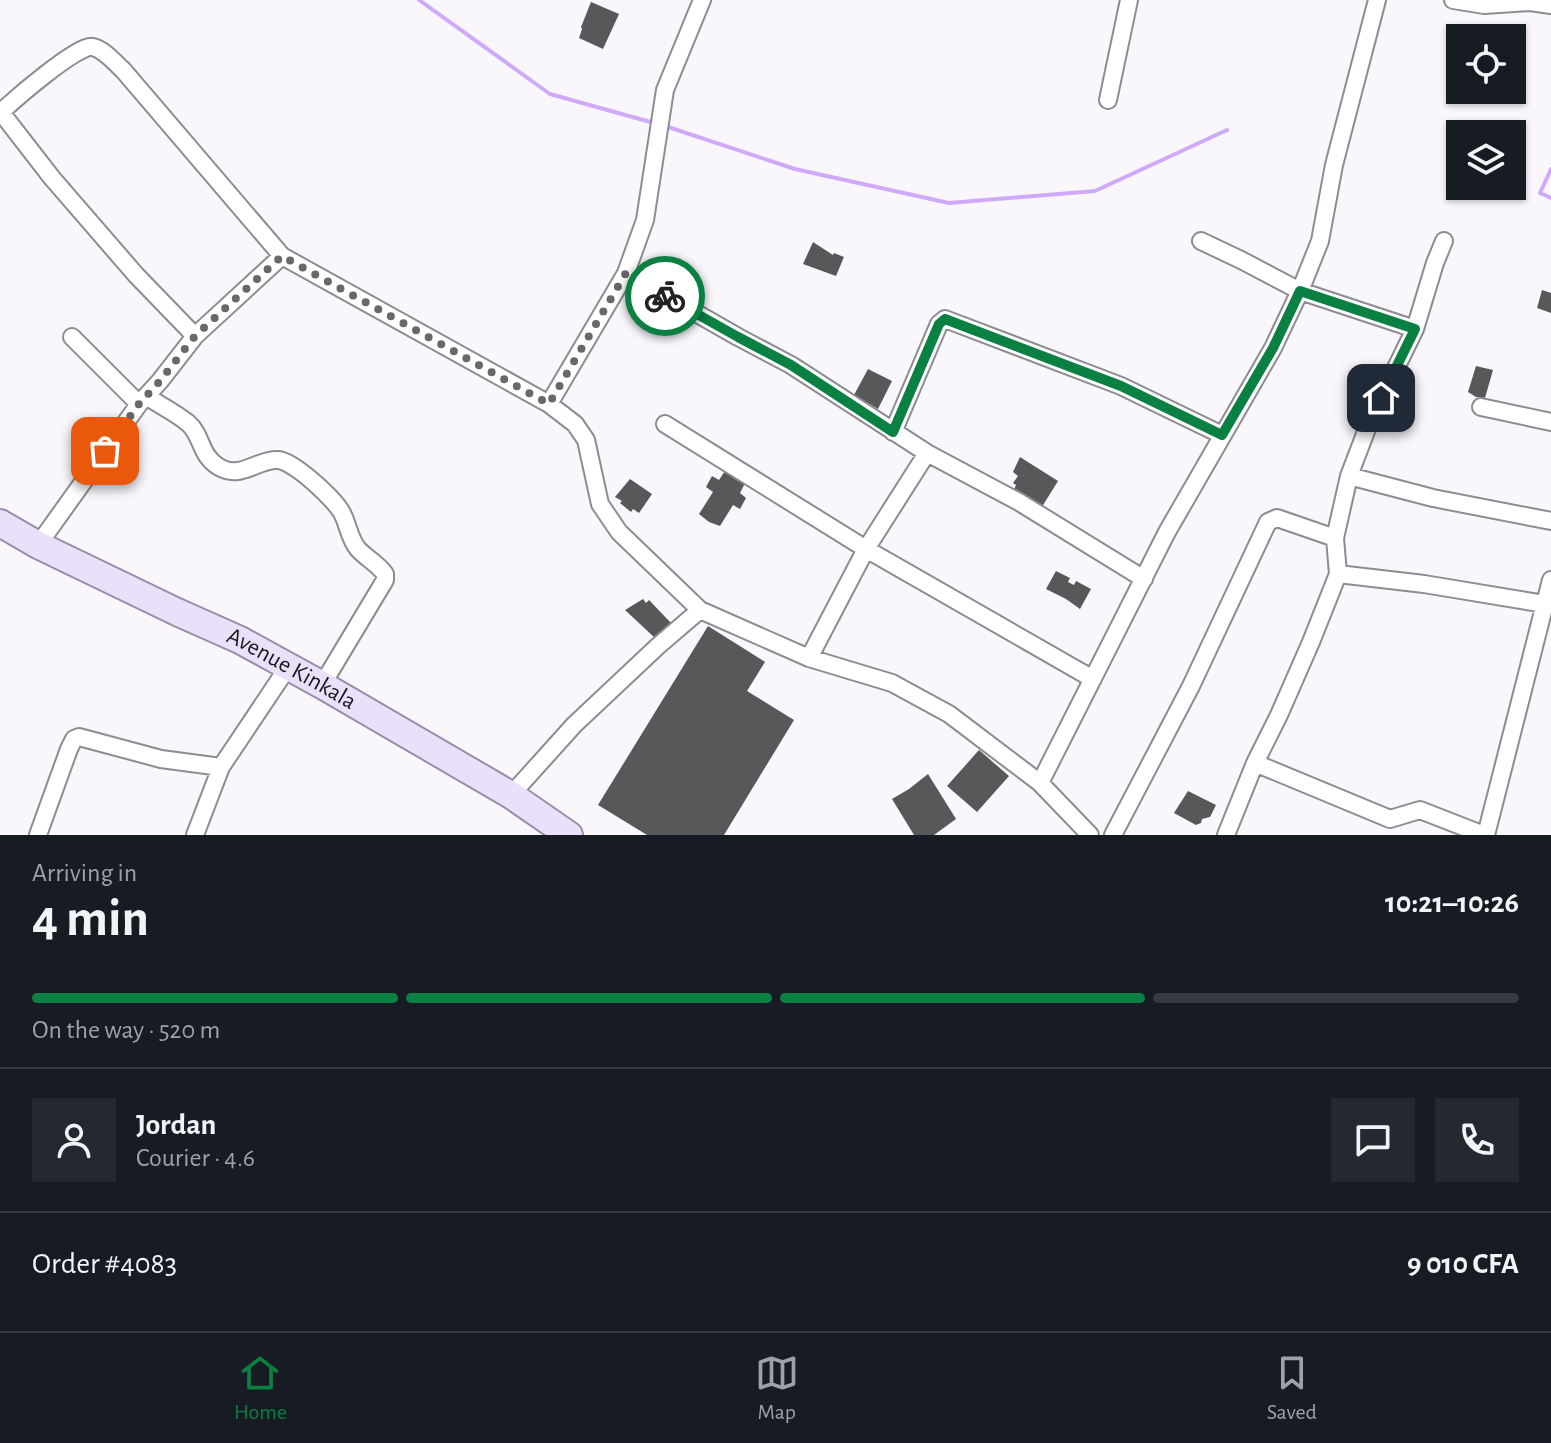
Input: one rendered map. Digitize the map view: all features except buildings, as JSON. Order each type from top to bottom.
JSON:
[{"type":"main road","name":"Avenue Kinkala","points":[[0,523],[38,545],[240,640],[511,795],[569,835]]},
{"type":"street","points":[[549,404],[626,273],[645,220],[665,90],[702,0]]},
{"type":"street","points":[[1108,100],[1129,0]]},
{"type":"street","points":[[1040,783],[1167,532],[1273,348],[1300,291],[1320,241],[1334,165],[1377,0]]},
{"type":"street","points":[[1453,0],[1484,5],[1530,2],[1551,5]]},
{"type":"street","points":[[195,336],[126,265],[0,112],[84,47],[96,48],[123,70],[282,256],[549,404],[575,424],[586,440],[600,504],[619,532],[700,610],[809,658],[892,683],[949,714],[1040,783],[1090,835]]},
{"type":"street","points":[[1201,241],[1300,291],[1415,329]]},
{"type":"street","points":[[1226,835],[1338,574],[1335,538],[1349,476],[1370,421],[1415,329],[1444,241]]},
{"type":"street","points":[[38,545],[142,400],[195,336],[282,256]]},
{"type":"street","points":[[626,273],[791,365],[927,453],[1019,502],[1144,579]]},
{"type":"street","points":[[893,432],[939,324],[945,319],[1121,386],[1222,435]]},
{"type":"street","points":[[72,337],[142,400],[189,424],[198,436],[201,448],[217,466],[229,472],[244,471],[276,460],[284,462],[332,498],[343,513],[356,547],[385,574],[385,580],[322,685]]},
{"type":"street","points":[[1481,407],[1551,422]]},
{"type":"street","points":[[665,424],[866,549],[1093,679]]},
{"type":"street","points":[[809,658],[866,549],[927,453]]},
{"type":"street","points":[[1349,476],[1433,498],[1551,521]]},
{"type":"street","points":[[1113,835],[1191,686],[1268,522],[1277,518],[1335,538]]},
{"type":"street","points":[[1338,574],[1424,584],[1548,605]]},
{"type":"street","points":[[1255,763],[1390,819],[1420,810],[1485,835],[1548,605],[1551,580]]},
{"type":"street","points":[[511,795],[574,725],[700,610]]},
{"type":"street","points":[[195,835],[221,767],[288,667]]},
{"type":"street","points":[[38,835],[69,749],[74,739],[79,737],[161,759],[221,767]]},
{"type":"street","points":[[1383,835],[1390,819]]},
{"type":"waterway","points":[[419,0],[550,94],[654,123]]},
{"type":"waterway","points":[[662,125],[795,169],[949,203],[1095,191],[1227,130]]},
{"type":"waterway","points":[[1551,169],[1540,193],[1551,198]]},
{"type":"way so far","points":[[105,451],[195,336],[282,256],[549,404],[626,273],[665,296]]},
{"type":"route","points":[[665,296],[791,365],[893,432],[939,324],[945,319],[1121,386],[1222,435],[1273,348],[1300,291],[1415,329],[1381,398]]}]
